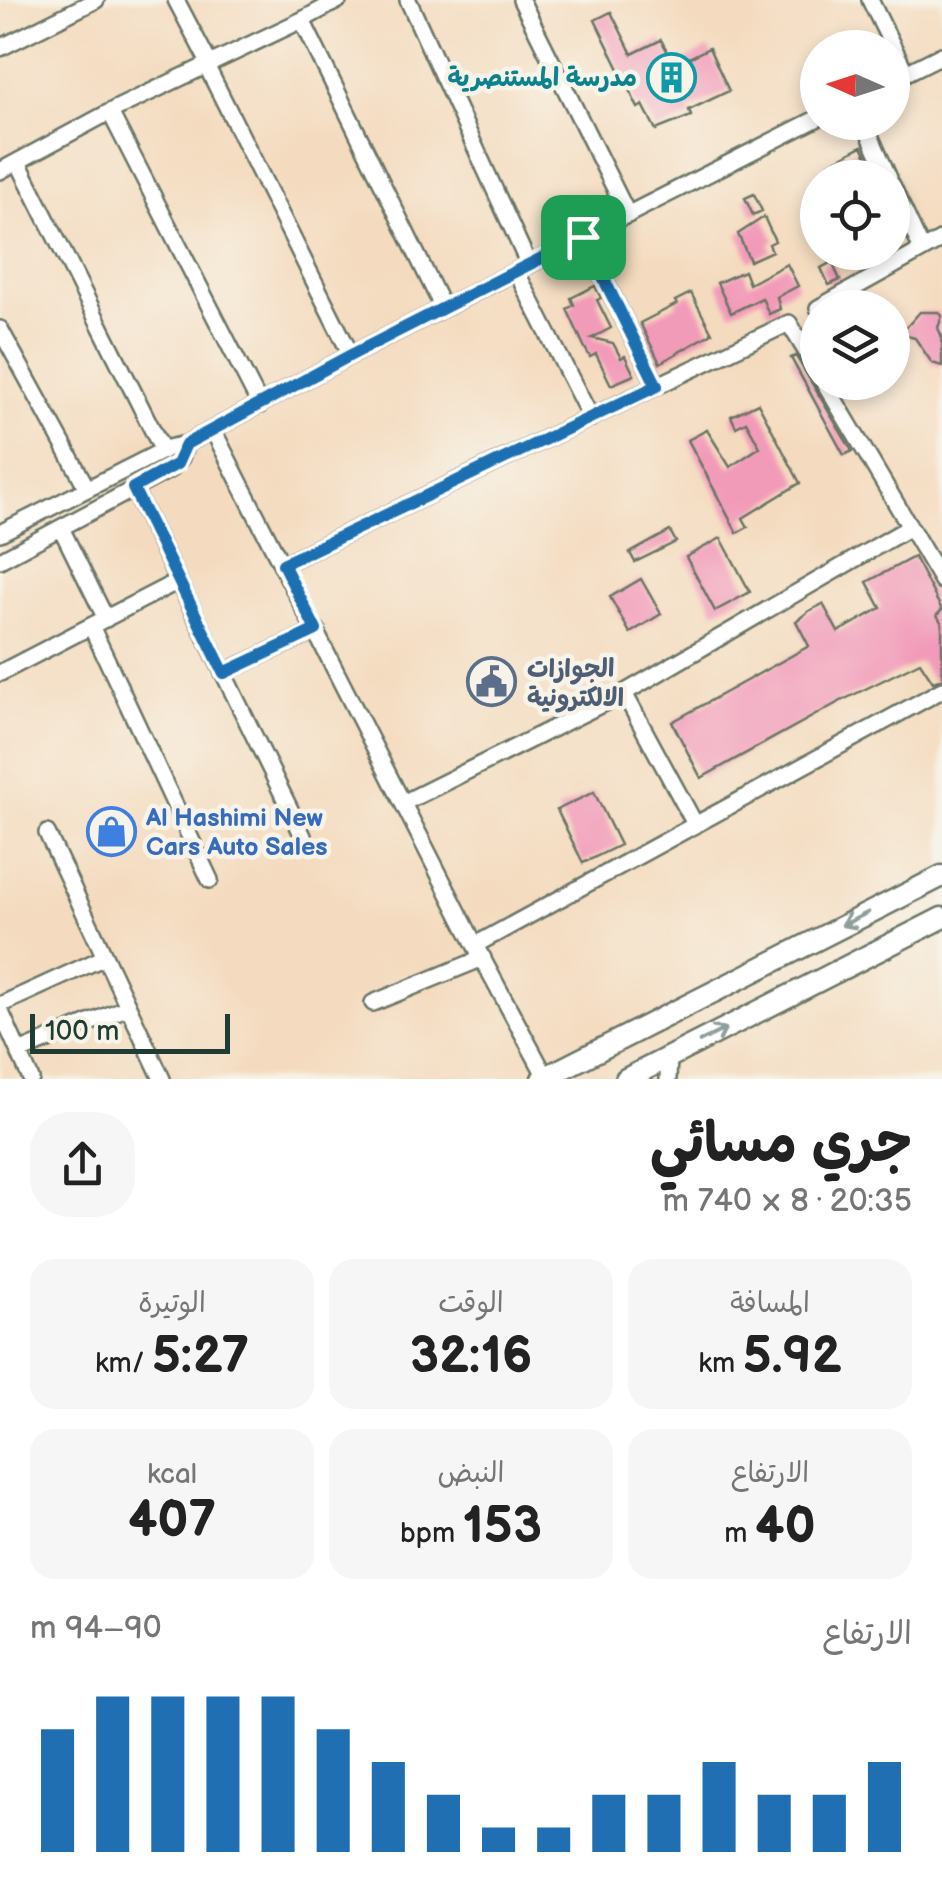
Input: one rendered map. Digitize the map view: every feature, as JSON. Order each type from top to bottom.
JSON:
[{"type":"main road","points":[[544,1078],[942,876]]},
{"type":"main road","points":[[626,1079],[942,918]]},
{"type":"street","points":[[0,48],[96,0]]},
{"type":"street","points":[[176,0],[351,355]]},
{"type":"street","points":[[0,171],[110,112],[339,0]]},
{"type":"street","points":[[408,0],[522,268],[591,418]]},
{"type":"street","points":[[521,0],[628,215]]},
{"type":"street","points":[[870,0],[881,30]]},
{"type":"street","points":[[302,20],[443,308]]},
{"type":"street","points":[[910,71],[942,55]]},
{"type":"street","points":[[110,112],[260,405]]},
{"type":"street","points":[[0,533],[163,451],[186,444],[351,355],[800,127]]},
{"type":"street","points":[[18,162],[163,451]]},
{"type":"street","points":[[910,224],[922,250]]},
{"type":"street","points":[[583,237],[657,386]]},
{"type":"street","points":[[850,290],[942,239]]},
{"type":"street","points":[[283,564],[800,317]]},
{"type":"street","points":[[789,323],[800,341]]},
{"type":"street","points":[[0,329],[88,488]]},
{"type":"street","points":[[835,400],[942,581]]},
{"type":"street","points":[[213,430],[544,1078]]},
{"type":"street","points":[[0,560],[177,464],[186,444]]},
{"type":"street","points":[[133,488],[303,836]]},
{"type":"street","points":[[405,802],[624,693],[910,527]]},
{"type":"street","points":[[62,528],[98,622],[210,880]]},
{"type":"street","points":[[0,674],[178,581]]},
{"type":"street","points":[[224,673],[316,630]]},
{"type":"street","points":[[372,1003],[479,951],[695,824],[942,690]]},
{"type":"street","points":[[624,693],[695,824]]},
{"type":"street","points":[[48,833],[162,1079]]},
{"type":"street","points":[[31,1079],[0,1007],[105,956]]},
{"type":"street","points":[[19,1052],[128,1007]]},
{"type":"street","points":[[668,1079],[669,1057]]},
{"type":"building","name":"مدرسة المستنصرية","points":[[611,12],[632,54],[661,40],[675,65],[709,48],[729,91],[689,110],[691,116],[656,130],[643,105],[638,108],[595,20]]},
{"type":"building","points":[[862,146],[868,158],[864,160],[836,160]]},
{"type":"building","points":[[754,194],[762,211],[753,215],[745,198]]},
{"type":"building","points":[[764,217],[775,241],[769,244],[772,251],[750,261],[738,234]]},
{"type":"building","points":[[787,264],[798,286],[777,297],[780,309],[769,314],[762,298],[731,313],[717,283],[744,271],[749,284]]},
{"type":"building","points":[[822,270],[836,270],[840,280],[829,285]]},
{"type":"building","points":[[595,286],[601,298],[597,300],[611,328],[592,338],[613,343],[634,375],[611,385],[596,354],[590,357],[567,309],[574,305],[571,298]]},
{"type":"building","points":[[691,293],[712,333],[660,363],[640,323]]},
{"type":"building","points":[[920,312],[939,312],[942,316],[938,328],[942,337],[942,366],[932,363],[915,338],[910,337],[910,323]]},
{"type":"building","points":[[796,356],[800,363],[800,374],[791,358]]},
{"type":"building","points":[[814,400],[822,400],[852,451],[844,455]]},
{"type":"building","points":[[758,403],[800,483],[743,518],[748,527],[737,533],[688,440],[707,430],[730,467],[760,447],[746,422],[736,427],[731,416]]},
{"type":"building","points":[[670,531],[676,542],[635,562],[630,553]]},
{"type":"building","points":[[721,538],[750,592],[715,611],[686,557]]},
{"type":"building","points":[[914,557],[942,610],[937,615],[942,624],[942,679],[933,682],[920,662],[701,778],[672,722],[809,646],[796,621],[809,611],[823,604],[838,632],[881,608],[867,582]]},
{"type":"building","points":[[641,579],[661,614],[630,633],[610,597]]},
{"type":"building","points":[[594,792],[620,845],[583,863],[557,810]]},
{"type":"place","name":"مدرسة المستنصرية","points":[[672,77]]},
{"type":"place","name":"الجوازات الالكترونية","points":[[492,682]]},
{"type":"place","name":"Al Hashimi New Cars Auto Sales","points":[[111,831]]},
{"type":"route","points":[[583,237],[657,386],[283,564],[316,630],[224,673],[133,488],[177,464],[186,444],[583,237]]}]
